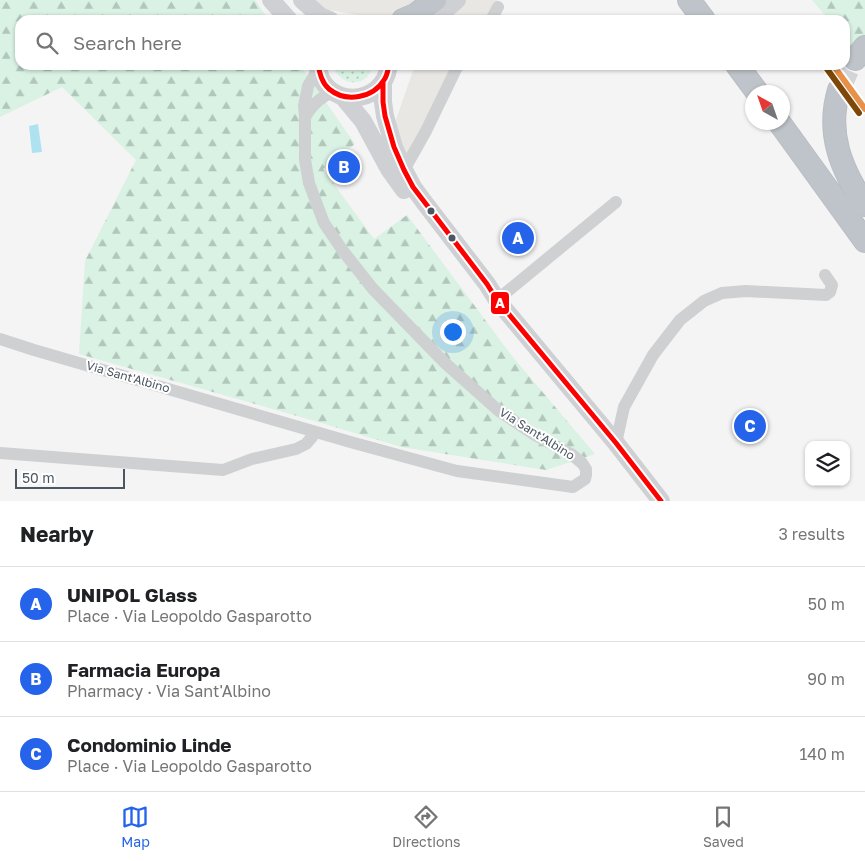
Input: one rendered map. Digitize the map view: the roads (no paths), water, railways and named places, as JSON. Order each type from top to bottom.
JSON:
[{"type":"highway","points":[[415,15],[435,0]]},
{"type":"highway","points":[[689,0],[700,15]]},
{"type":"highway","points":[[741,70],[752,85]]},
{"type":"highway","points":[[839,90],[833,124],[837,148],[848,176],[865,205]]},
{"type":"highway","points":[[784,130],[865,241]]},
{"type":"main road","points":[[271,0],[284,15]]},
{"type":"main road","points":[[302,0],[319,15]]},
{"type":"main road","points":[[440,15],[457,0]]},
{"type":"main road","points":[[319,70],[326,86],[338,94],[363,121],[389,169],[437,237],[488,296],[497,300]]},
{"type":"main road","points":[[338,94],[354,98],[365,96],[375,91],[389,71]]},
{"type":"main road","points":[[389,71],[383,102],[385,116],[394,147],[404,170],[424,202],[487,284],[497,300],[661,501]]},
{"type":"street","points":[[494,15],[498,7]]},
{"type":"street","name":"Via Sant'Albino","points":[[0,339],[314,432],[458,471],[573,487],[585,479],[586,469],[582,463],[571,454],[534,435],[499,412],[445,363],[373,290],[324,223],[309,183],[305,160],[304,106],[310,81],[316,70]]},
{"type":"street","points":[[404,170],[456,70]]},
{"type":"street","points":[[305,117],[321,98],[338,94]]},
{"type":"street","points":[[394,147],[407,148],[420,141]]},
{"type":"street","points":[[497,300],[616,202]]},
{"type":"street","points":[[616,444],[624,407],[653,356],[680,320],[704,301],[722,293],[746,291],[826,295],[830,292],[832,285],[825,275]]},
{"type":"street","points":[[0,453],[223,470],[252,459],[296,449],[306,444],[314,432]]},
{"type":"water","points":[[38,124],[42,152],[32,153],[29,126]]},
{"type":"tunnel","points":[[850,67],[855,59]]},
{"type":"tunnel","points":[[839,90],[848,70]]},
{"type":"place","name":"Farmacia Europa","points":[[344,167]]},
{"type":"place","name":"UNIPOL Glass","points":[[518,238]]},
{"type":"place","name":"Condominio Linde","points":[[750,426]]}]
